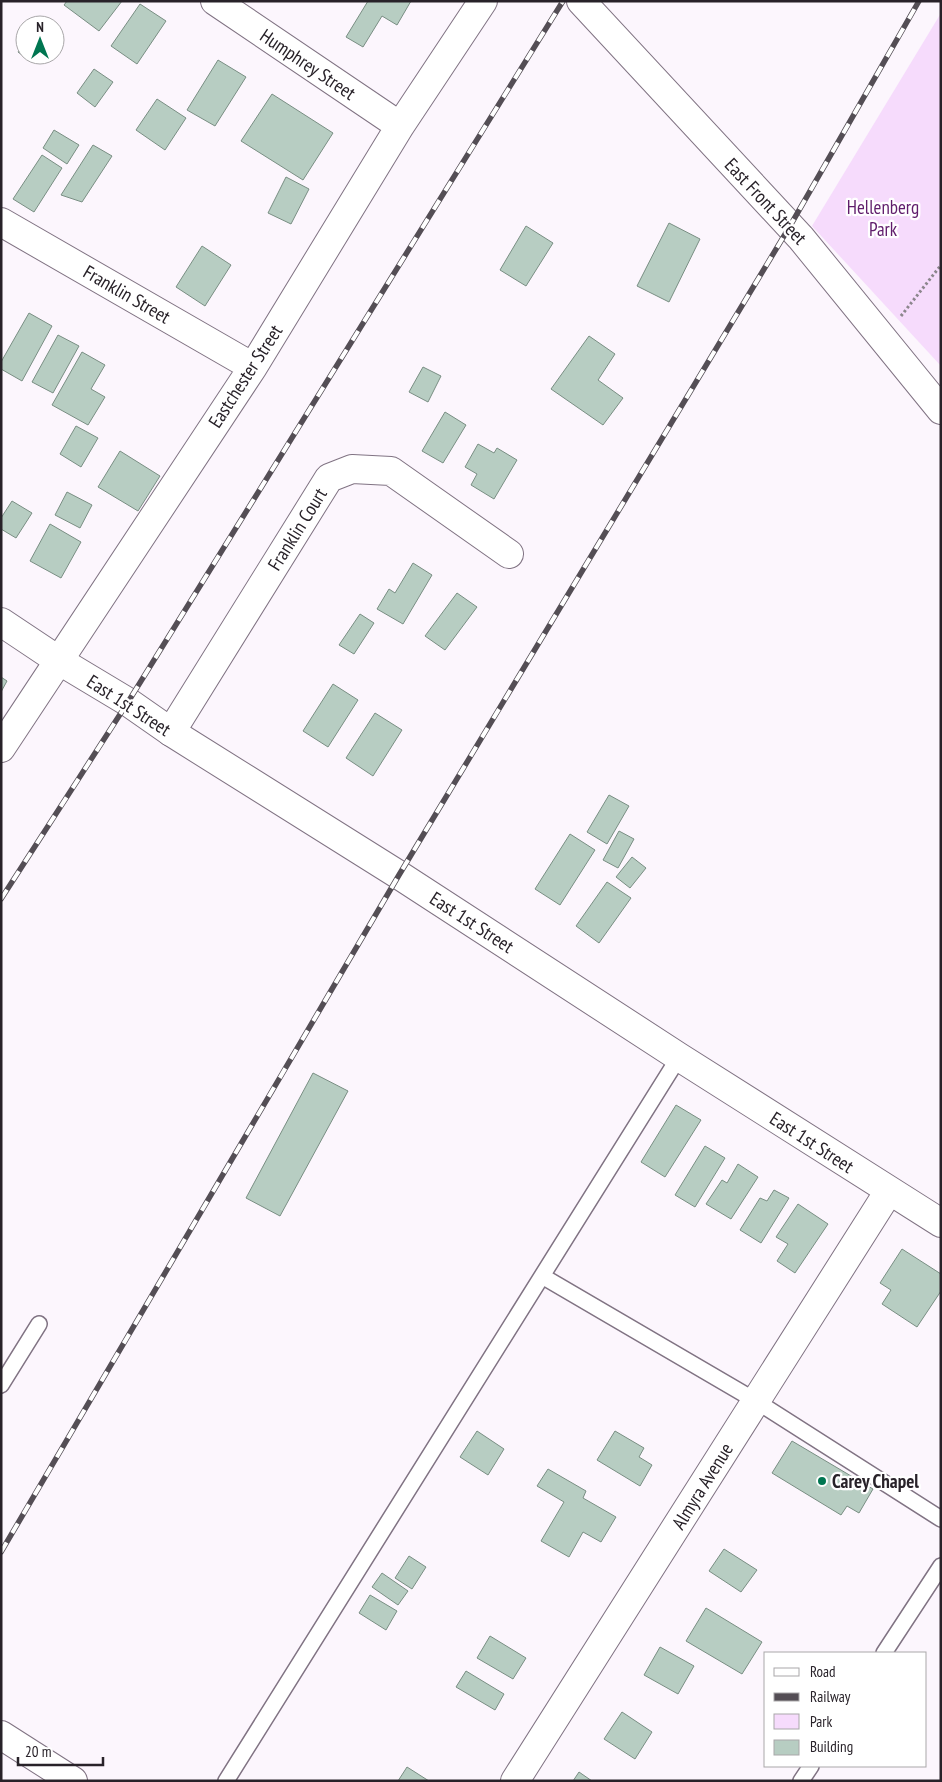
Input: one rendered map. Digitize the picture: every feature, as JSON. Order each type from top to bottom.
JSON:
[{"type":"street","name":"Humphrey Street","points":[[215,1],[400,126]]},
{"type":"street","name":"Eastchester Street","points":[[1,748],[253,367],[400,126],[484,1]]},
{"type":"street","name":"East Front Street","points":[[581,1],[801,238],[941,410]]},
{"type":"street","name":"Franklin Street","points":[[1,222],[253,367]]},
{"type":"street","name":"Franklin Court","points":[[170,732],[329,478],[352,469],[392,471],[509,554]]},
{"type":"street","name":"East 1st Street","points":[[1,622],[58,660],[128,702],[170,732],[407,880],[679,1057],[941,1223]]},
{"type":"street","name":"Almyra Avenue","points":[[516,1781],[889,1191]]},
{"type":"street","points":[[4,1741],[73,1781]]},
{"type":"lane","points":[[226,1781],[679,1057]]},
{"type":"lane","points":[[542,1276],[756,1401],[941,1519]]},
{"type":"lane","points":[[1,1385],[39,1324]]},
{"type":"lane","points":[[885,1652],[941,1566]]},
{"type":"lane","points":[[801,1781],[810,1767]]},
{"type":"path","points":[[883,339],[941,265]]},
{"type":"green space","name":"Hellenberg Park","points":[[941,13],[941,366],[812,226]]},
{"type":"building","points":[[67,1],[122,1],[99,31],[64,5]]},
{"type":"building","points":[[368,1],[411,1],[397,25],[382,16],[363,47],[346,37]]},
{"type":"building","points":[[140,4],[166,21],[137,64],[111,46]]},
{"type":"building","points":[[218,60],[246,77],[215,126],[187,110]]},
{"type":"building","points":[[94,69],[113,82],[95,107],[77,93]]},
{"type":"building","points":[[272,94],[333,133],[303,180],[241,141]]},
{"type":"building","points":[[157,99],[186,118],[165,150],[136,130]]},
{"type":"building","points":[[54,130],[79,145],[67,164],[43,148]]},
{"type":"building","points":[[93,145],[112,156],[82,202],[61,195]]},
{"type":"building","points":[[42,155],[62,168],[34,212],[13,199]]},
{"type":"building","points":[[286,177],[309,189],[291,224],[268,213]]},
{"type":"building","points":[[669,223],[700,239],[669,302],[637,286]]},
{"type":"building","points":[[526,226],[553,243],[526,286],[500,270]]},
{"type":"building","points":[[202,246],[231,265],[205,306],[176,287]]},
{"type":"building","points":[[29,313],[52,326],[22,381],[1,369],[1,362]]},
{"type":"building","points":[[58,335],[79,346],[53,393],[32,382]]},
{"type":"building","points":[[589,336],[615,354],[598,380],[623,398],[603,425],[551,389]]},
{"type":"building","points":[[82,352],[105,365],[91,389],[105,397],[88,425],[52,405]]},
{"type":"building","points":[[423,367],[441,376],[428,402],[409,392]]},
{"type":"building","points":[[445,412],[466,425],[443,463],[422,451]]},
{"type":"building","points":[[76,426],[98,438],[81,467],[60,454]]},
{"type":"building","points":[[478,444],[494,453],[497,448],[517,460],[494,499],[471,485],[477,474],[465,467]]},
{"type":"building","points":[[120,451],[160,476],[138,511],[98,487]]},
{"type":"building","points":[[67,492],[92,505],[80,528],[55,515]]},
{"type":"building","points":[[12,501],[32,513],[16,538],[1,529],[1,518]]},
{"type":"building","points":[[50,524],[81,542],[61,578],[30,561]]},
{"type":"building","points":[[413,563],[432,575],[403,624],[377,609],[389,589],[395,593]]},
{"type":"building","points":[[457,593],[477,607],[445,650],[425,636]]},
{"type":"building","points":[[360,614],[374,623],[354,654],[339,645]]},
{"type":"building","points":[[1,677],[7,681],[1,692]]},
{"type":"building","points":[[333,684],[358,700],[328,747],[303,731]]},
{"type":"building","points":[[375,713],[402,730],[373,776],[346,758]]},
{"type":"building","points":[[609,795],[629,806],[607,844],[587,832]]},
{"type":"building","points":[[619,831],[634,839],[618,868],[603,860]]},
{"type":"building","points":[[570,834],[595,850],[560,905],[535,889]]},
{"type":"building","points":[[632,857],[646,868],[630,888],[616,877]]},
{"type":"building","points":[[607,882],[631,898],[599,943],[576,926]]},
{"type":"building","points":[[313,1073],[348,1091],[280,1216],[246,1198]]},
{"type":"building","points":[[676,1105],[701,1120],[665,1177],[641,1162]]},
{"type":"building","points":[[705,1146],[725,1158],[695,1207],[675,1195]]},
{"type":"building","points":[[738,1164],[758,1177],[731,1219],[706,1204],[722,1180],[727,1183]]},
{"type":"building","points":[[774,1190],[789,1198],[761,1243],[740,1230],[760,1198],[767,1201]]},
{"type":"building","points":[[798,1204],[828,1224],[795,1273],[777,1261],[788,1244],[776,1237]]},
{"type":"building","points":[[902,1249],[941,1274],[941,1291],[917,1327],[882,1304],[891,1290],[880,1283]]},
{"type":"building","points":[[477,1431],[504,1449],[488,1475],[460,1457]]},
{"type":"building","points":[[615,1431],[644,1448],[639,1457],[652,1465],[640,1486],[597,1460]]},
{"type":"building","name":"Carey Chapel","points":[[792,1441],[873,1489],[859,1513],[847,1506],[841,1515],[772,1473]]},
{"type":"building","points":[[548,1469],[586,1491],[583,1498],[616,1517],[601,1542],[583,1532],[569,1557],[541,1541],[564,1502],[537,1486]]},
{"type":"building","points":[[724,1549],[757,1570],[741,1592],[709,1571]]},
{"type":"building","points":[[409,1556],[426,1567],[412,1589],[395,1578]]},
{"type":"building","points":[[382,1573],[408,1591],[398,1605],[372,1587]]},
{"type":"building","points":[[370,1595],[397,1611],[386,1630],[359,1613]]},
{"type":"building","points":[[706,1608],[762,1642],[742,1674],[686,1641]]},
{"type":"building","points":[[490,1636],[526,1658],[513,1679],[477,1658]]},
{"type":"building","points":[[660,1647],[694,1666],[678,1694],[644,1675]]},
{"type":"building","points":[[466,1671],[504,1694],[495,1710],[456,1687]]},
{"type":"building","points":[[622,1712],[652,1732],[635,1759],[604,1739]]},
{"type":"building","points":[[407,1767],[429,1781],[398,1781]]},
{"type":"building","points":[[579,1772],[592,1781],[573,1781]]},
{"type":"railway","points":[[1,899],[128,702],[563,1]]},
{"type":"railway","points":[[1,1552],[399,875],[790,226],[919,1]]},
{"type":"place","name":"Carey Chapel","points":[[822,1481]]}]
